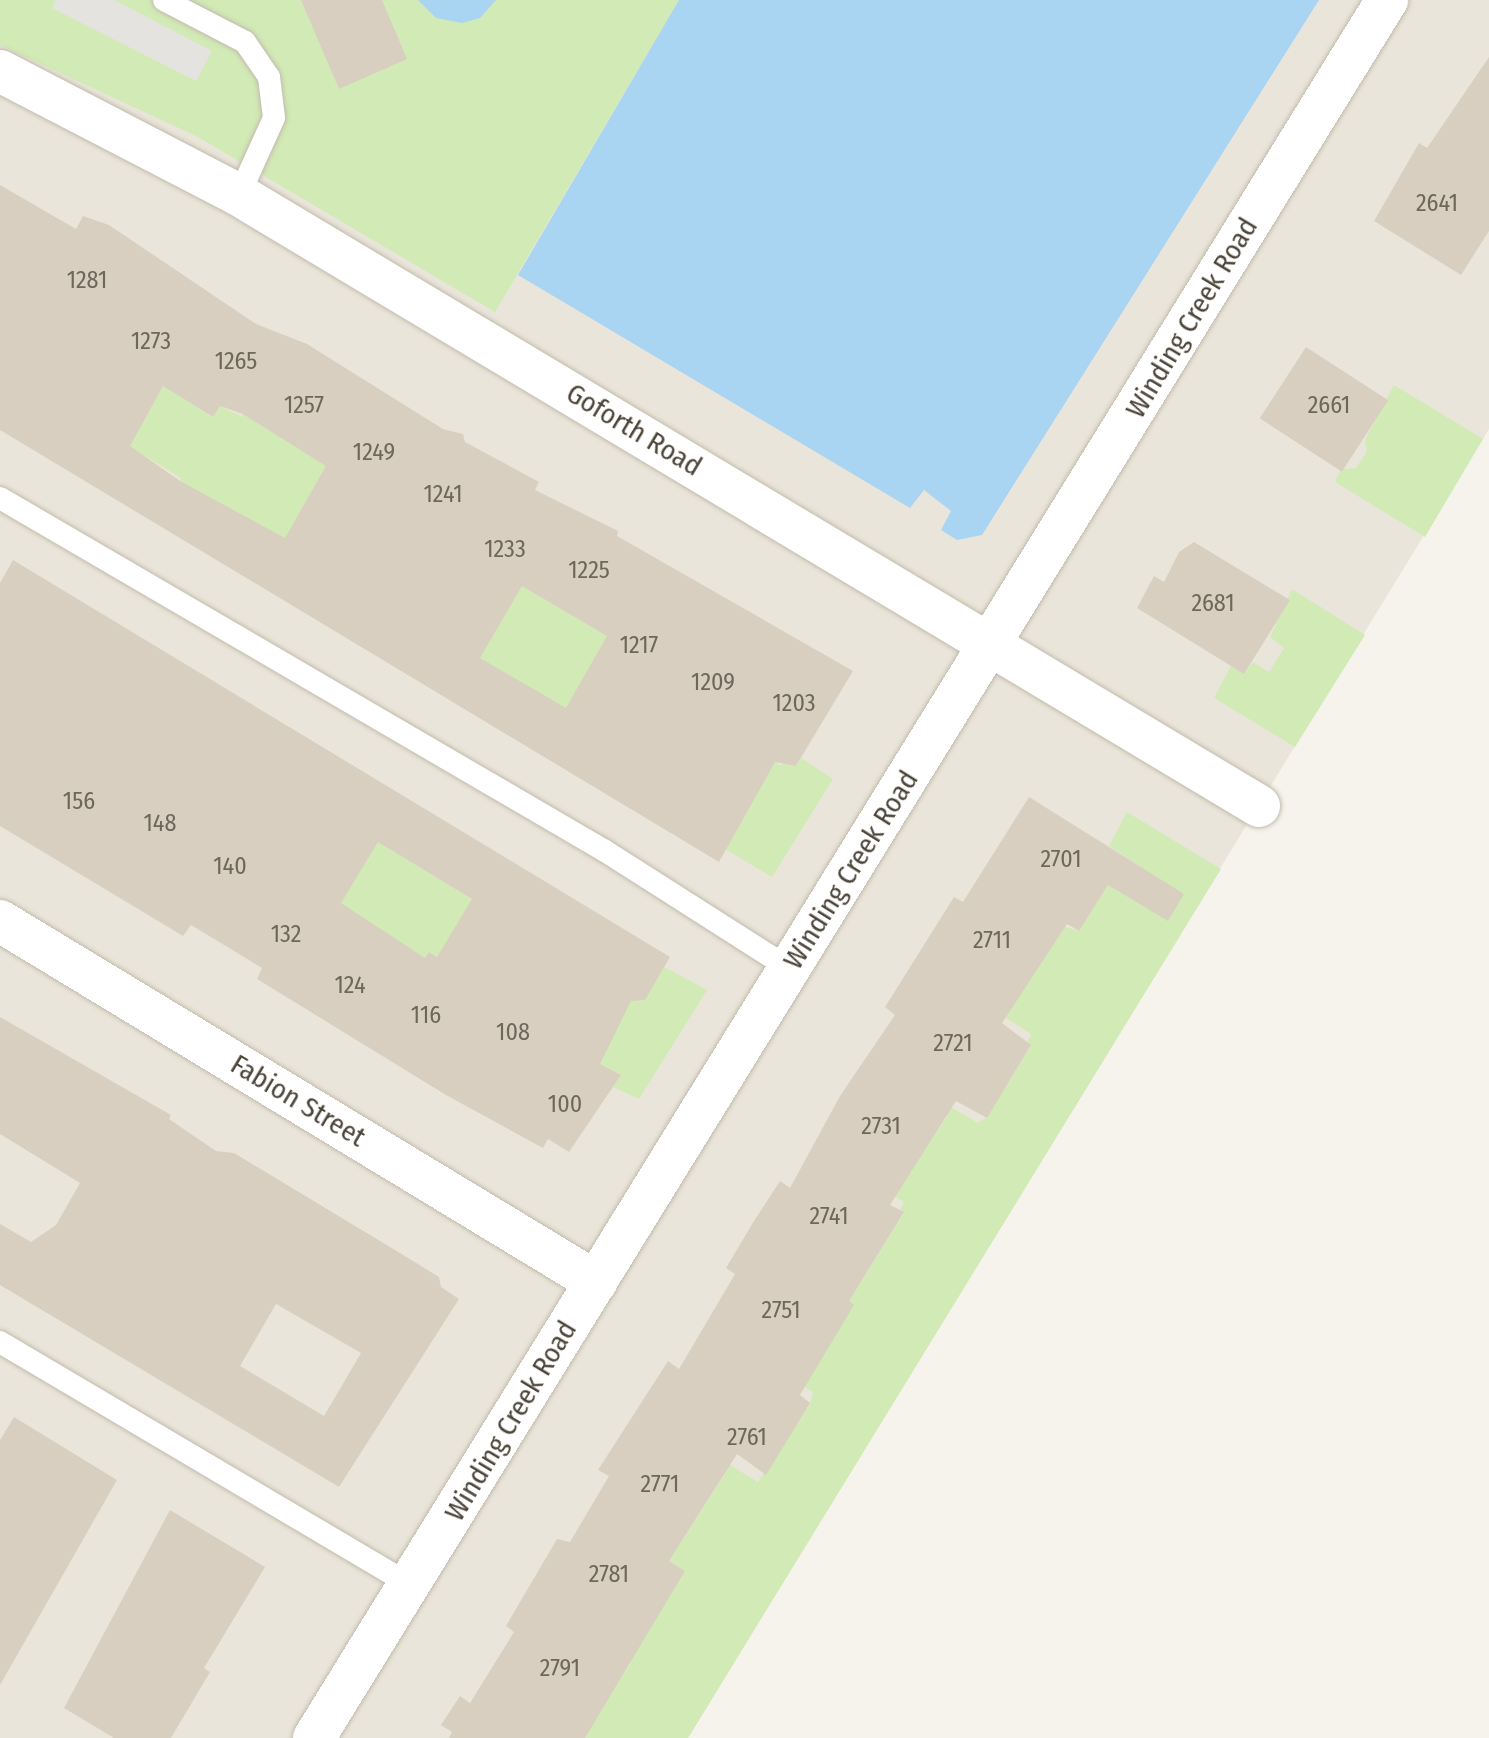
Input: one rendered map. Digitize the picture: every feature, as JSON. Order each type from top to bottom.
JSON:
[{"type":"street","name":"Winding Creek Road","points":[[314,1738],[992,645],[1387,0]]},
{"type":"street","name":"Goforth Road","points":[[0,71],[239,195],[1259,806]]},
{"type":"street","name":"Fabion Street","points":[[0,921],[596,1282]]},
{"type":"lane","points":[[164,0],[245,42],[269,77],[274,118],[239,195]]},
{"type":"lane","points":[[0,498],[591,843],[789,968]]},
{"type":"lane","points":[[0,1342],[411,1585]]},
{"type":"shaded area","points":[[0,0],[1489,0],[1489,429],[688,1738],[0,1738]]},
{"type":"shaded area","points":[[56,0],[114,0],[212,51],[196,81],[52,8]]},
{"type":"green space","points":[[0,0],[679,0],[495,312],[198,137],[0,45]]},
{"type":"green space","points":[[203,316],[178,395],[212,417],[220,406],[241,416],[267,376],[279,385],[257,423],[328,466],[305,503],[557,526],[538,595],[594,628],[606,599],[736,736],[781,766],[785,760],[797,766],[801,758],[833,779],[772,877],[163,513],[181,478],[145,456],[125,489],[0,354],[148,413]]},
{"type":"green space","points":[[1394,385],[1483,439],[1425,537],[1335,482],[1341,469],[1356,468],[1367,451],[1365,440]]},
{"type":"green space","points":[[1292,589],[1365,635],[1295,747],[1214,698],[1231,666],[1244,674],[1253,662],[1269,672],[1284,648],[1270,637]]},
{"type":"green space","points":[[398,806],[398,854],[604,979],[645,1000],[664,967],[707,990],[639,1099],[613,1087],[621,1075],[600,1064],[607,1049],[429,952],[405,989],[291,987]]},
{"type":"green space","points":[[1127,812],[1221,869],[688,1738],[582,1738],[631,1663],[618,1655],[638,1645],[685,1571],[616,1528],[680,1544],[725,1474],[707,1451],[758,1482],[810,1404],[813,1392],[725,1338],[809,1379],[853,1305],[771,1253],[859,1285],[904,1213],[900,1210],[904,1202],[893,1195],[947,1117],[948,1105],[978,1123],[987,1117],[1031,1046],[1027,1042],[1031,1034],[1003,1016],[1055,924],[1079,931],[1108,885],[1123,894],[1141,867],[1109,846]]},
{"type":"water","points":[[418,0],[496,0],[480,18],[462,23],[436,18]]},
{"type":"water","points":[[679,0],[1319,0],[982,535],[957,540],[941,530],[951,511],[924,490],[910,508],[518,275]]},
{"type":"building","points":[[301,0],[382,0],[407,59],[339,89]]},
{"type":"building","points":[[1489,57],[1489,231],[1461,275],[1374,221],[1419,143],[1427,148]]},
{"type":"building","points":[[0,185],[76,229],[83,216],[109,225],[256,324],[307,344],[443,429],[463,434],[465,442],[539,482],[535,490],[618,531],[617,536],[853,671],[796,766],[775,762],[719,862],[0,430]],"holes":[[[163,386],[213,417],[220,406],[243,414],[326,466],[285,538],[180,481],[130,446]],[[522,586],[607,636],[566,708],[480,658]]]},
{"type":"building","points":[[1306,347],[1388,400],[1342,472],[1260,418]]},
{"type":"building","points":[[1194,542],[1290,600],[1244,674],[1137,608],[1154,576],[1164,582],[1179,552]]},
{"type":"building","points":[[13,560],[670,957],[645,1000],[631,1001],[600,1064],[621,1075],[569,1152],[548,1139],[543,1148],[446,1095],[257,979],[262,968],[191,925],[183,936],[0,826],[0,583]],"holes":[[[378,842],[472,899],[437,957],[429,952],[425,958],[341,903]]]},
{"type":"building","points":[[1029,797],[1184,894],[1168,921],[1108,885],[1079,931],[1067,924],[1002,1023],[1031,1045],[987,1118],[956,1101],[890,1205],[904,1212],[849,1301],[854,1305],[800,1395],[810,1403],[766,1475],[737,1454],[669,1561],[685,1571],[585,1738],[449,1738],[452,1732],[441,1725],[460,1696],[470,1703],[514,1632],[506,1626],[557,1539],[570,1542],[609,1476],[598,1470],[668,1361],[679,1369],[735,1274],[726,1268],[754,1221],[780,1181],[790,1188],[840,1096],[895,1015],[885,1007],[954,897],[963,902]]},
{"type":"building","points":[[0,1017],[171,1115],[169,1119],[216,1151],[234,1153],[439,1277],[441,1287],[459,1299],[339,1487],[0,1285],[0,1224],[31,1242],[56,1225],[80,1183],[0,1134]],"holes":[[[276,1304],[361,1353],[324,1416],[240,1366]]]},
{"type":"building","points":[[14,1417],[117,1480],[0,1685],[0,1440]]},
{"type":"building","points":[[170,1510],[265,1567],[204,1668],[210,1672],[171,1738],[114,1738],[64,1708]]}]
